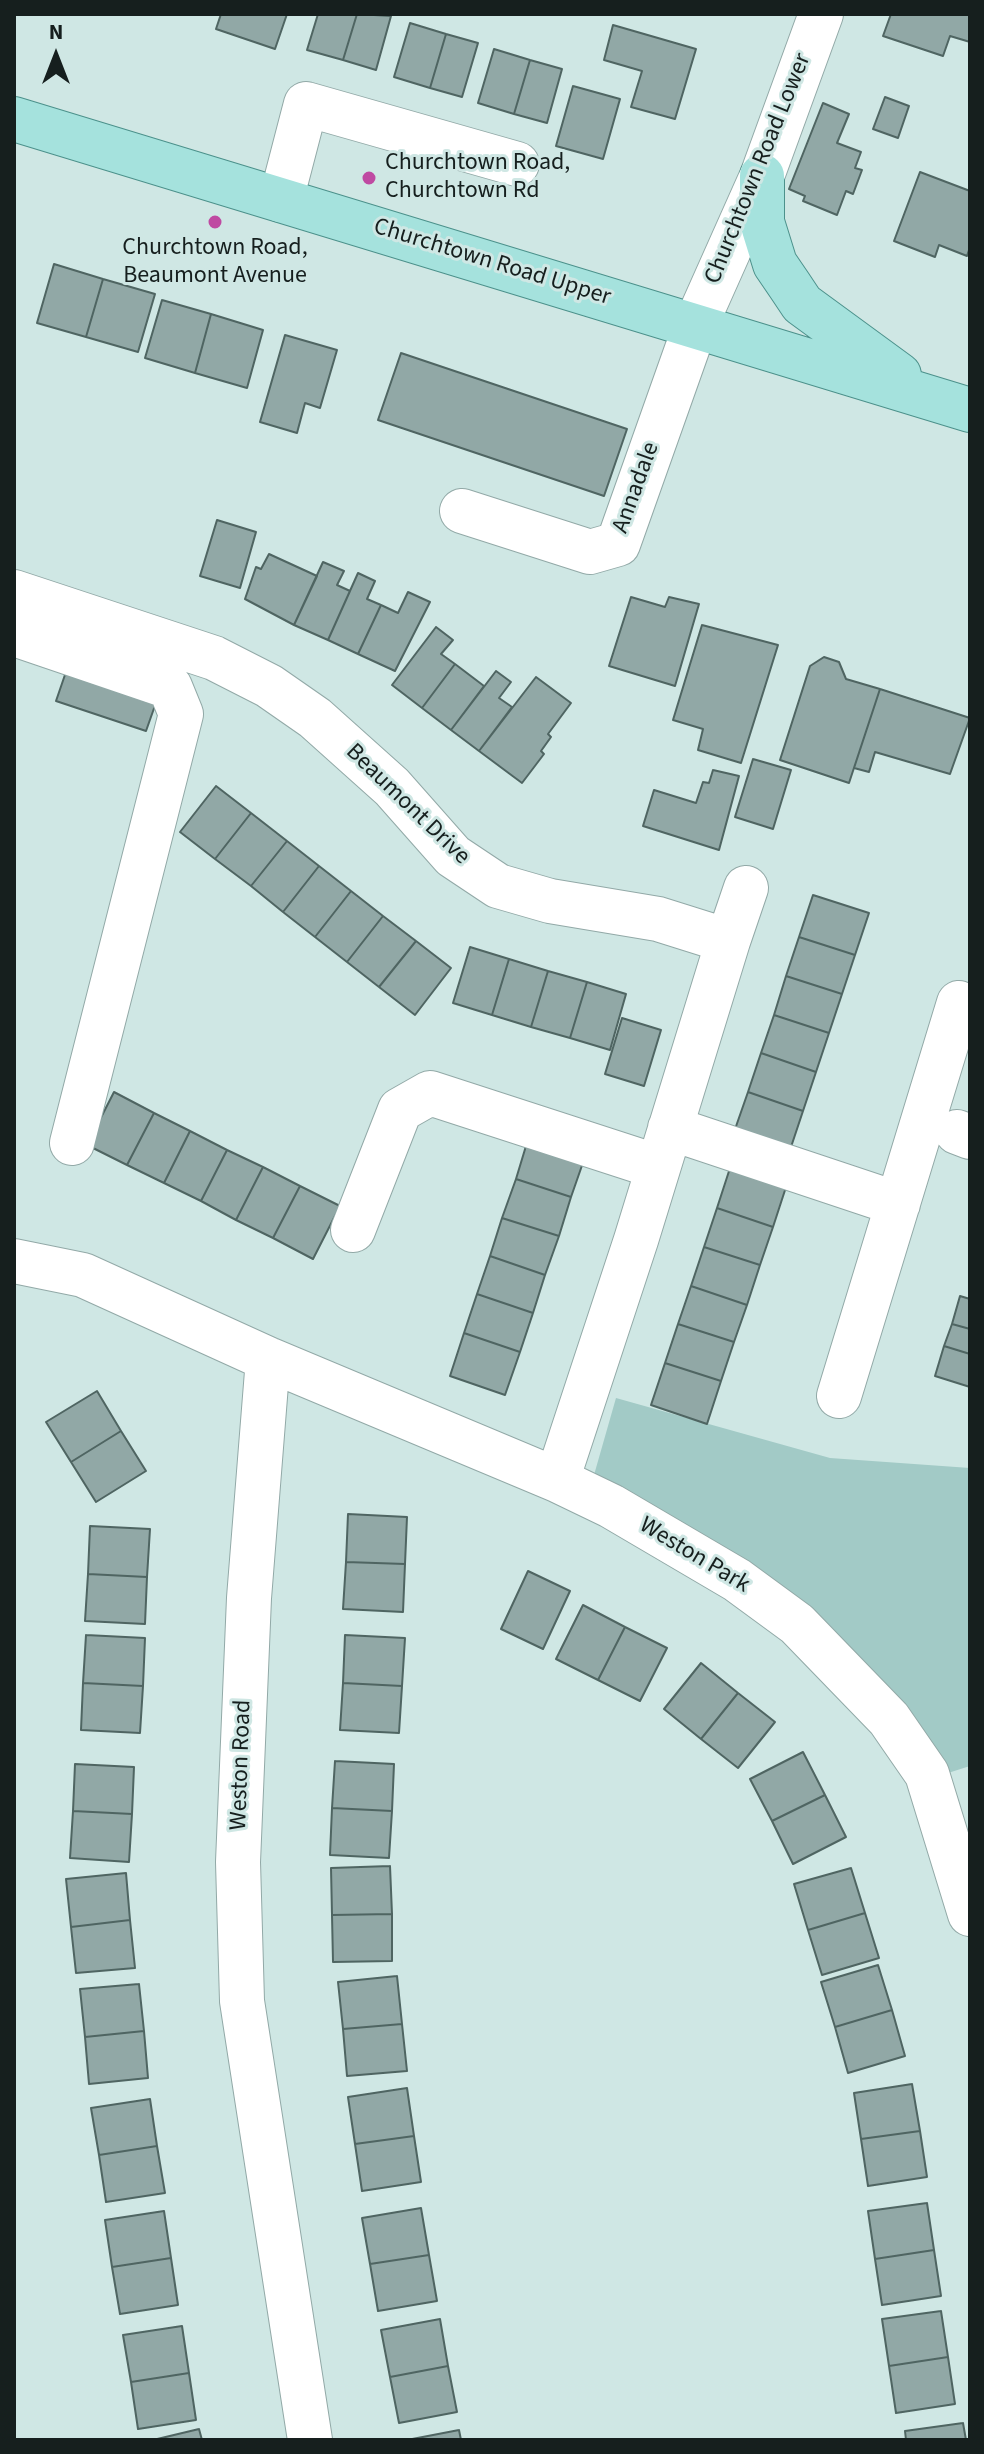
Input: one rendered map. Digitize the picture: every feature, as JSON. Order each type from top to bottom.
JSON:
[{"type":"main road","name":"Churchtown Road Upper","points":[[14,119],[696,324],[970,410]]},
{"type":"main road","points":[[762,176],[762,222],[775,264],[802,304],[926,396]]},
{"type":"street","name":"Churchtown Road Lower","points":[[696,324],[762,176],[821,14]]},
{"type":"street","points":[[281,200],[306,104],[517,164]]},
{"type":"street","name":"Annadale","points":[[462,511],[590,552],[618,544],[696,324]]},
{"type":"street","name":"Beaumont Drive","points":[[14,592],[214,658],[269,686],[315,718],[392,787],[453,856],[498,886],[550,901],[658,919],[728,941]]},
{"type":"street","points":[[14,634],[170,687],[181,714],[72,1143]]},
{"type":"street","points":[[557,1480],[746,888]]},
{"type":"street","points":[[839,1396],[959,1003]]},
{"type":"street","points":[[353,1230],[400,1110],[430,1093],[898,1204]]},
{"type":"street","points":[[14,1261],[83,1275],[268,1359]]},
{"type":"street","name":"Weston Park","points":[[268,1359],[557,1480],[611,1506],[737,1580],[797,1624],[889,1719],[927,1774],[970,1914]]},
{"type":"street","name":"Weston Road","points":[[268,1359],[249,1598],[239,1846],[242,2001],[310,2440]]},
{"type":"shaded area","points":[[616,1398],[830,1458],[970,1468],[970,1766],[948,1773],[592,1482]]},
{"type":"building","points":[[221,14],[287,14],[275,49],[216,29]]},
{"type":"building","points":[[318,14],[357,14],[343,60],[307,50]]},
{"type":"building","points":[[357,14],[391,16],[376,70],[343,60]]},
{"type":"building","points":[[891,14],[970,15],[970,42],[950,36],[943,56],[883,36]]},
{"type":"building","points":[[410,23],[446,34],[430,88],[394,77]]},
{"type":"building","points":[[613,25],[696,49],[675,119],[631,107],[642,71],[604,60]]},
{"type":"building","points":[[446,34],[478,43],[462,97],[430,88]]},
{"type":"building","points":[[494,49],[530,60],[514,114],[478,103]]},
{"type":"building","points":[[530,60],[562,69],[547,123],[514,114]]},
{"type":"building","points":[[573,86],[620,99],[603,159],[556,146]]},
{"type":"building","points":[[885,97],[909,106],[898,138],[873,129]]},
{"type":"building","points":[[823,103],[849,114],[837,143],[861,152],[855,168],[862,170],[853,194],[846,191],[837,215],[803,201],[805,196],[789,189]]},
{"type":"building","points":[[920,172],[970,191],[970,247],[967,256],[939,245],[935,257],[894,241]]},
{"type":"building","points":[[54,264],[103,279],[86,337],[37,323]]},
{"type":"building","points":[[103,279],[155,294],[138,352],[86,337]]},
{"type":"building","points":[[162,300],[211,314],[195,373],[145,358]]},
{"type":"building","points":[[211,314],[263,330],[247,388],[195,373]]},
{"type":"building","points":[[285,335],[337,350],[320,408],[305,403],[297,433],[260,422]]},
{"type":"building","points":[[401,353],[627,429],[604,496],[378,420]]},
{"type":"building","points":[[217,520],[256,532],[240,588],[200,576]]},
{"type":"building","points":[[269,554],[317,576],[294,625],[245,599],[256,567],[261,569]]},
{"type":"building","points":[[323,562],[344,571],[337,585],[350,591],[328,640],[294,625]]},
{"type":"building","points":[[358,573],[375,581],[367,599],[381,605],[358,654],[328,640]]},
{"type":"building","points":[[408,592],[430,602],[395,671],[358,654],[381,605],[398,613]]},
{"type":"building","points":[[631,597],[665,607],[669,597],[699,604],[675,686],[609,666]]},
{"type":"building","points":[[702,625],[778,645],[741,763],[698,750],[703,729],[673,720]]},
{"type":"building","points":[[436,627],[453,640],[441,654],[455,664],[422,708],[392,685]]},
{"type":"building","points":[[824,657],[839,662],[846,679],[880,689],[849,783],[780,760],[810,666]]},
{"type":"building","points":[[455,664],[484,686],[451,730],[422,708]]},
{"type":"building","points":[[68,666],[158,697],[146,731],[56,701]]},
{"type":"building","points":[[496,671],[511,682],[499,698],[512,707],[479,751],[451,730]]},
{"type":"building","points":[[536,677],[571,703],[548,734],[551,737],[541,751],[544,754],[522,783],[479,751]]},
{"type":"building","points":[[880,689],[970,718],[950,774],[875,752],[869,772],[854,768]]},
{"type":"building","points":[[753,759],[791,770],[773,829],[735,817]]},
{"type":"building","points":[[713,770],[739,776],[719,850],[643,826],[654,790],[696,803],[703,782],[709,783]]},
{"type":"building","points":[[216,786],[251,813],[215,859],[180,832]]},
{"type":"building","points":[[251,813],[287,841],[251,886],[215,859]]},
{"type":"building","points":[[287,841],[319,866],[283,912],[251,886]]},
{"type":"building","points":[[319,866],[351,891],[315,937],[283,912]]},
{"type":"building","points":[[351,891],[383,916],[347,962],[315,937]]},
{"type":"building","points":[[813,895],[869,913],[855,955],[799,937]]},
{"type":"building","points":[[383,916],[416,941],[379,987],[347,962]]},
{"type":"building","points":[[799,937],[855,955],[842,994],[786,976]]},
{"type":"building","points":[[416,941],[451,968],[415,1015],[379,987]]},
{"type":"building","points":[[470,947],[509,959],[492,1015],[453,1003]]},
{"type":"building","points":[[509,959],[548,971],[531,1027],[492,1015]]},
{"type":"building","points":[[548,971],[587,982],[570,1038],[531,1027]]},
{"type":"building","points":[[786,976],[842,994],[829,1033],[774,1015]]},
{"type":"building","points":[[587,982],[626,994],[610,1050],[570,1038]]},
{"type":"building","points":[[774,1015],[829,1033],[816,1072],[761,1053]]},
{"type":"building","points":[[622,1018],[661,1030],[644,1086],[605,1074]]},
{"type":"building","points":[[761,1053],[816,1072],[803,1111],[748,1092]]},
{"type":"building","points":[[114,1092],[154,1113],[127,1165],[87,1145]]},
{"type":"building","points":[[748,1092],[803,1111],[789,1153],[733,1135]]},
{"type":"building","points":[[154,1113],[190,1131],[164,1183],[127,1165]]},
{"type":"building","points":[[190,1131],[227,1150],[201,1201],[164,1183]]},
{"type":"building","points":[[529,1136],[586,1154],[571,1197],[516,1179]]},
{"type":"building","points":[[227,1150],[263,1167],[236,1220],[201,1201]]},
{"type":"building","points":[[731,1165],[787,1184],[773,1227],[717,1208]]},
{"type":"building","points":[[263,1167],[300,1186],[273,1238],[236,1220]]},
{"type":"building","points":[[516,1179],[571,1197],[559,1236],[502,1218]]},
{"type":"building","points":[[300,1186],[340,1206],[313,1259],[273,1238]]},
{"type":"building","points":[[717,1208],[773,1227],[760,1265],[704,1247]]},
{"type":"building","points":[[502,1218],[559,1236],[545,1275],[490,1256]]},
{"type":"building","points":[[704,1247],[760,1265],[747,1305],[691,1286]]},
{"type":"building","points":[[490,1256],[545,1275],[533,1313],[477,1294]]},
{"type":"building","points":[[691,1286],[747,1305],[734,1342],[678,1324]]},
{"type":"building","points":[[477,1294],[533,1313],[520,1352],[464,1333]]},
{"type":"building","points":[[960,1296],[970,1299],[970,1329],[952,1324]]},
{"type":"building","points":[[678,1324],[734,1342],[721,1381],[665,1363]]},
{"type":"building","points":[[952,1324],[970,1329],[970,1354],[944,1346]]},
{"type":"building","points":[[464,1333],[520,1352],[505,1395],[450,1376]]},
{"type":"building","points":[[944,1346],[970,1354],[970,1387],[935,1376]]},
{"type":"building","points":[[665,1363],[721,1381],[707,1424],[651,1405]]},
{"type":"building","points":[[97,1391],[121,1431],[71,1462],[46,1422]]},
{"type":"building","points":[[121,1431],[146,1471],[96,1502],[71,1462]]},
{"type":"building","points":[[348,1514],[407,1517],[405,1564],[346,1562]]},
{"type":"building","points":[[90,1526],[150,1529],[147,1577],[88,1574]]},
{"type":"building","points":[[346,1562],[405,1564],[403,1612],[343,1609]]},
{"type":"building","points":[[528,1571],[570,1591],[543,1649],[501,1629]]},
{"type":"building","points":[[88,1574],[147,1577],[145,1624],[85,1621]]},
{"type":"building","points":[[583,1605],[625,1627],[598,1680],[556,1659]]},
{"type":"building","points":[[625,1627],[667,1648],[640,1701],[598,1680]]},
{"type":"building","points":[[86,1635],[145,1638],[143,1686],[83,1683]]},
{"type":"building","points":[[345,1635],[405,1638],[402,1686],[343,1683]]},
{"type":"building","points":[[701,1663],[738,1693],[701,1739],[664,1709]]},
{"type":"building","points":[[83,1683],[143,1686],[140,1733],[81,1730]]},
{"type":"building","points":[[343,1683],[402,1686],[399,1733],[340,1730]]},
{"type":"building","points":[[738,1693],[775,1722],[738,1768],[701,1739]]},
{"type":"building","points":[[803,1752],[825,1795],[772,1821],[750,1779]]},
{"type":"building","points":[[335,1761],[394,1764],[392,1811],[332,1808]]},
{"type":"building","points":[[75,1764],[134,1767],[132,1814],[73,1811]]},
{"type":"building","points":[[825,1795],[846,1837],[793,1864],[772,1821]]},
{"type":"building","points":[[332,1808],[392,1811],[389,1858],[330,1855]]},
{"type":"building","points":[[73,1811],[132,1814],[129,1862],[70,1858]]},
{"type":"building","points":[[390,1866],[392,1914],[332,1915],[331,1868]]},
{"type":"building","points":[[851,1868],[865,1913],[808,1930],[794,1884]]},
{"type":"building","points":[[126,1873],[130,1920],[71,1927],[66,1879]]},
{"type":"building","points":[[865,1913],[879,1958],[822,1975],[808,1930]]},
{"type":"building","points":[[392,1914],[392,1961],[333,1962],[332,1915]]},
{"type":"building","points":[[130,1920],[135,1968],[76,1973],[71,1927]]},
{"type":"building","points":[[878,1965],[892,2010],[835,2027],[821,1982]]},
{"type":"building","points":[[397,1976],[402,2024],[343,2029],[338,1982]]},
{"type":"building","points":[[139,1984],[144,2031],[85,2037],[80,1989]]},
{"type":"building","points":[[892,2010],[905,2056],[848,2073],[835,2027]]},
{"type":"building","points":[[402,2024],[407,2071],[347,2076],[343,2029]]},
{"type":"building","points":[[144,2031],[148,2078],[89,2084],[85,2037]]},
{"type":"building","points":[[912,2084],[920,2131],[861,2139],[854,2093]]},
{"type":"building","points":[[407,2088],[414,2136],[355,2144],[348,2097]]},
{"type":"building","points":[[150,2099],[157,2146],[99,2155],[91,2108]]},
{"type":"building","points":[[920,2131],[927,2177],[868,2186],[861,2139]]},
{"type":"building","points":[[414,2136],[421,2182],[362,2191],[355,2144]]},
{"type":"building","points":[[157,2146],[165,2193],[106,2202],[99,2155]]},
{"type":"building","points":[[927,2203],[934,2250],[875,2259],[868,2211]]},
{"type":"building","points":[[421,2208],[429,2255],[370,2264],[362,2218]]},
{"type":"building","points":[[164,2211],[171,2258],[112,2267],[105,2220]]},
{"type":"building","points":[[934,2250],[941,2296],[882,2305],[875,2259]]},
{"type":"building","points":[[429,2255],[437,2301],[378,2311],[370,2264]]},
{"type":"building","points":[[171,2258],[178,2305],[120,2314],[112,2267]]},
{"type":"building","points":[[941,2311],[948,2357],[889,2366],[882,2319]]},
{"type":"building","points":[[440,2319],[448,2366],[390,2377],[381,2330]]},
{"type":"building","points":[[182,2326],[189,2373],[131,2382],[123,2335]]},
{"type":"building","points":[[948,2357],[955,2404],[896,2413],[889,2366]]},
{"type":"building","points":[[448,2366],[457,2412],[399,2423],[390,2377]]},
{"type":"building","points":[[189,2373],[196,2420],[138,2429],[131,2382]]},
{"type":"building","points":[[963,2423],[966,2440],[906,2440],[905,2431]]},
{"type":"building","points":[[199,2429],[202,2440],[153,2440]]},
{"type":"building","points":[[459,2430],[461,2440],[407,2440]]},
{"type":"place","name":"Churchtown Road, Churchtown Rd","points":[[369,178]]},
{"type":"place","name":"Churchtown Road, Beaumont Avenue","points":[[215,222]]}]
